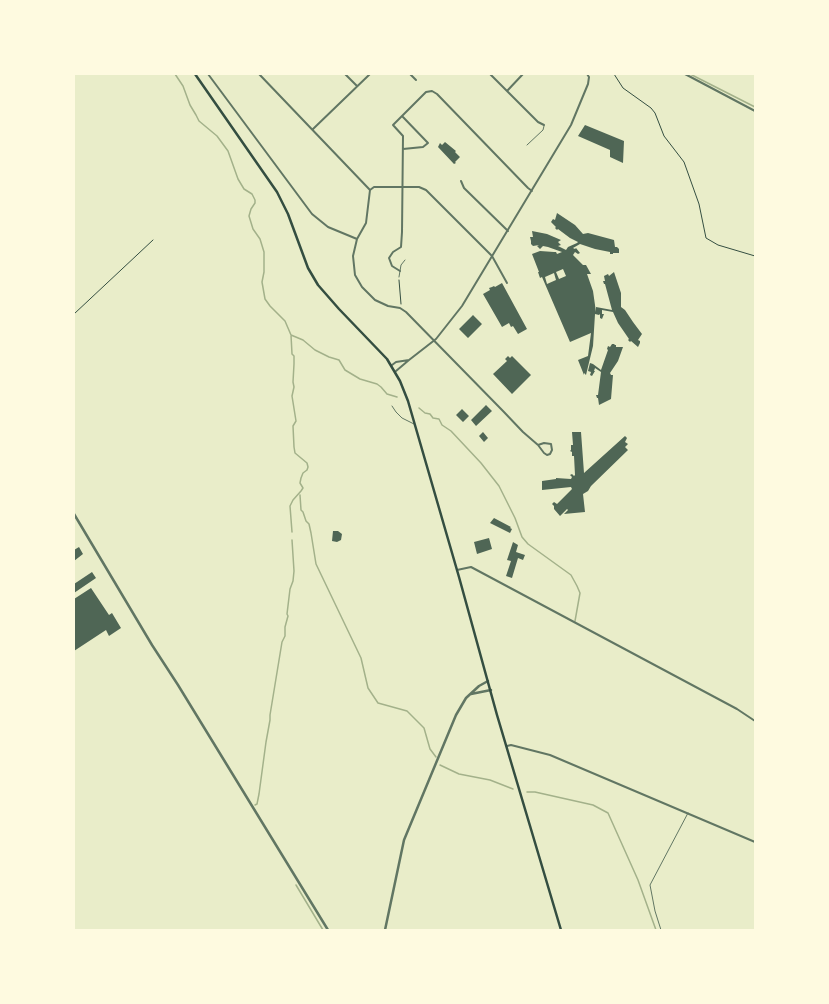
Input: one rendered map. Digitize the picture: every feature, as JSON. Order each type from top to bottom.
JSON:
[{"type":"main road","points":[[195,74],[277,192],[288,214],[308,268],[318,285],[392,365],[396,372],[408,401],[561,930]]},
{"type":"street","points":[[208,74],[312,214],[328,227],[357,240]]},
{"type":"street","points":[[259,74],[370,190],[366,224],[357,240],[353,260],[355,275],[365,292],[373,299],[384,304],[400,308],[409,315],[523,432],[538,445],[544,454],[550,454],[552,450],[551,444],[544,442],[538,445]]},
{"type":"street","points":[[345,74],[357,86]]},
{"type":"street","points":[[313,129],[370,74]]},
{"type":"street","points":[[410,74],[416,80]]},
{"type":"street","points":[[490,74],[538,122],[544,125]]},
{"type":"street","points":[[507,90],[523,74]]},
{"type":"street","points":[[396,372],[434,341],[446,328],[462,306],[572,125],[588,84],[588,77],[586,74]]},
{"type":"street","points":[[685,74],[755,111]]},
{"type":"street","points":[[400,271],[392,266],[389,258],[393,252],[401,247],[403,187],[403,136],[393,125],[426,92],[432,91],[437,94],[528,188],[532,190]]},
{"type":"street","points":[[402,116],[428,143],[423,147],[403,149]]},
{"type":"street","points":[[461,181],[464,188],[508,231]]},
{"type":"street","points":[[370,190],[374,187],[419,187],[426,190],[492,256],[507,283]]},
{"type":"street","points":[[392,365],[396,362],[409,360]]},
{"type":"street","points":[[74,514],[152,645],[328,930]]},
{"type":"street","points":[[457,570],[471,567],[755,720]]},
{"type":"street","points":[[385,930],[404,840],[461,704],[479,686],[488,681]]},
{"type":"street","points":[[470,694],[491,690]]},
{"type":"street","points":[[507,746],[511,745],[550,755],[755,842]]},
{"type":"lane","points":[[527,145],[543,130],[544,125]]},
{"type":"lane","points":[[399,277],[405,260]]},
{"type":"lane","points":[[392,406],[402,418],[414,424]]},
{"type":"lane","points":[[661,930],[652,899],[650,885],[688,813]]},
{"type":"path","points":[[614,74],[623,88],[651,108],[655,113],[664,136],[684,162],[699,204],[706,238],[718,245],[755,256]]},
{"type":"path","points":[[74,314],[153,240]]},
{"type":"path","points":[[399,277],[400,308]]},
{"type":"building","points":[[585,125],[624,141],[623,163],[610,157],[610,150],[578,136]]},
{"type":"building","points":[[445,142],[456,151],[455,152],[460,157],[454,164],[438,147],[440,143],[442,145]]},
{"type":"building","points":[[557,213],[575,225],[583,234],[588,233],[614,240],[615,247],[619,249],[619,253],[610,254],[610,252],[580,244],[573,248],[576,248],[580,253],[578,254],[575,252],[573,255],[583,265],[586,265],[591,274],[587,274],[593,291],[596,312],[596,307],[612,310],[603,281],[605,281],[604,276],[608,274],[609,276],[614,272],[621,293],[621,307],[625,310],[642,334],[638,340],[640,343],[638,347],[628,340],[629,339],[618,323],[613,312],[602,310],[602,314],[604,314],[602,319],[600,318],[600,314],[595,314],[593,346],[586,375],[584,373],[584,375],[578,360],[588,356],[591,333],[570,342],[542,277],[540,278],[532,254],[540,251],[556,252],[557,254],[562,252],[543,246],[540,249],[537,246],[539,245],[533,246],[531,244],[530,237],[533,237],[532,231],[547,234],[561,240],[558,242],[561,245],[558,246],[566,250],[568,247],[578,242],[558,229],[557,230],[551,222],[553,219],[555,220]],"holes":[[[563,269],[566,276],[559,279],[556,272]],[[554,273],[556,280],[547,284],[545,277]]]},
{"type":"building","points":[[502,283],[527,329],[518,334],[509,323],[502,327],[483,294],[490,290],[489,288],[495,287]]},
{"type":"building","points":[[473,315],[482,324],[468,338],[459,329]]},
{"type":"building","points":[[612,344],[615,344],[614,345],[616,345],[616,347],[623,347],[618,361],[610,373],[613,375],[611,399],[599,405],[596,395],[598,395],[601,372],[595,368],[592,376],[590,375],[591,372],[588,371],[590,363],[601,370],[608,346],[610,347]]},
{"type":"building","points":[[508,356],[510,358],[512,356],[531,375],[512,394],[493,374],[507,361],[505,359]]},
{"type":"building","points":[[486,405],[492,411],[476,426],[471,420]]},
{"type":"building","points":[[462,409],[469,416],[463,422],[456,415]]},
{"type":"building","points":[[483,432],[488,438],[484,442],[479,436]]},
{"type":"building","points":[[572,432],[581,432],[584,473],[625,436],[627,438],[625,442],[628,444],[625,447],[628,450],[591,486],[588,491],[583,494],[585,512],[564,514],[568,510],[567,509],[560,516],[552,504],[554,502],[557,504],[572,489],[571,487],[542,490],[542,481],[556,478],[571,479],[572,477],[570,475],[575,475],[574,456],[572,456],[572,452],[570,451],[571,445],[573,445]]},
{"type":"building","points":[[494,518],[511,527],[510,528],[512,529],[510,533],[490,523]]},
{"type":"building","points":[[333,531],[338,531],[342,534],[341,540],[337,542],[332,541]]},
{"type":"building","points":[[489,538],[492,549],[477,554],[474,542]]},
{"type":"building","points":[[513,542],[518,545],[516,552],[525,555],[523,560],[518,558],[512,578],[506,576],[511,561],[507,560]]},
{"type":"building","points":[[79,547],[83,554],[74,561],[74,550]]},
{"type":"building","points":[[92,572],[96,578],[74,593],[74,584]]},
{"type":"building","points":[[91,588],[109,615],[112,613],[121,628],[109,636],[106,630],[74,651],[74,599]]},
{"type":"waterway","points":[[175,74],[183,86],[190,105],[199,121],[217,136],[228,151],[238,179],[244,189],[252,194],[255,200],[249,216],[253,229],[260,239],[264,252],[264,272],[262,282],[265,299],[285,321],[291,335],[292,354],[294,356],[294,387],[292,396],[296,421],[293,426],[294,447],[295,453],[307,463],[308,467],[301,478],[300,483],[303,488],[290,506],[292,532]]},
{"type":"waterway","points":[[690,74],[755,107]]},
{"type":"waterway","points":[[291,335],[303,340],[315,350],[339,360],[345,370],[360,379],[377,384],[387,394],[397,397]]},
{"type":"waterway","points":[[419,408],[425,413],[430,414],[433,418],[439,419],[442,425],[451,431],[481,463],[499,486],[515,518],[522,537],[528,544],[571,575],[580,593],[575,621]]},
{"type":"waterway","points":[[300,495],[301,510],[309,524],[316,564],[361,658],[368,688],[378,703],[407,711],[424,728],[430,749],[436,757]]},
{"type":"waterway","points":[[255,805],[257,804],[259,794],[282,642],[285,636],[290,589],[293,581],[294,571],[292,540]]},
{"type":"waterway","points":[[440,765],[459,774],[490,780],[513,789]]},
{"type":"waterway","points":[[527,792],[535,792],[593,805],[608,813],[638,880],[656,930]]},
{"type":"waterway","points":[[296,885],[323,930]]}]
